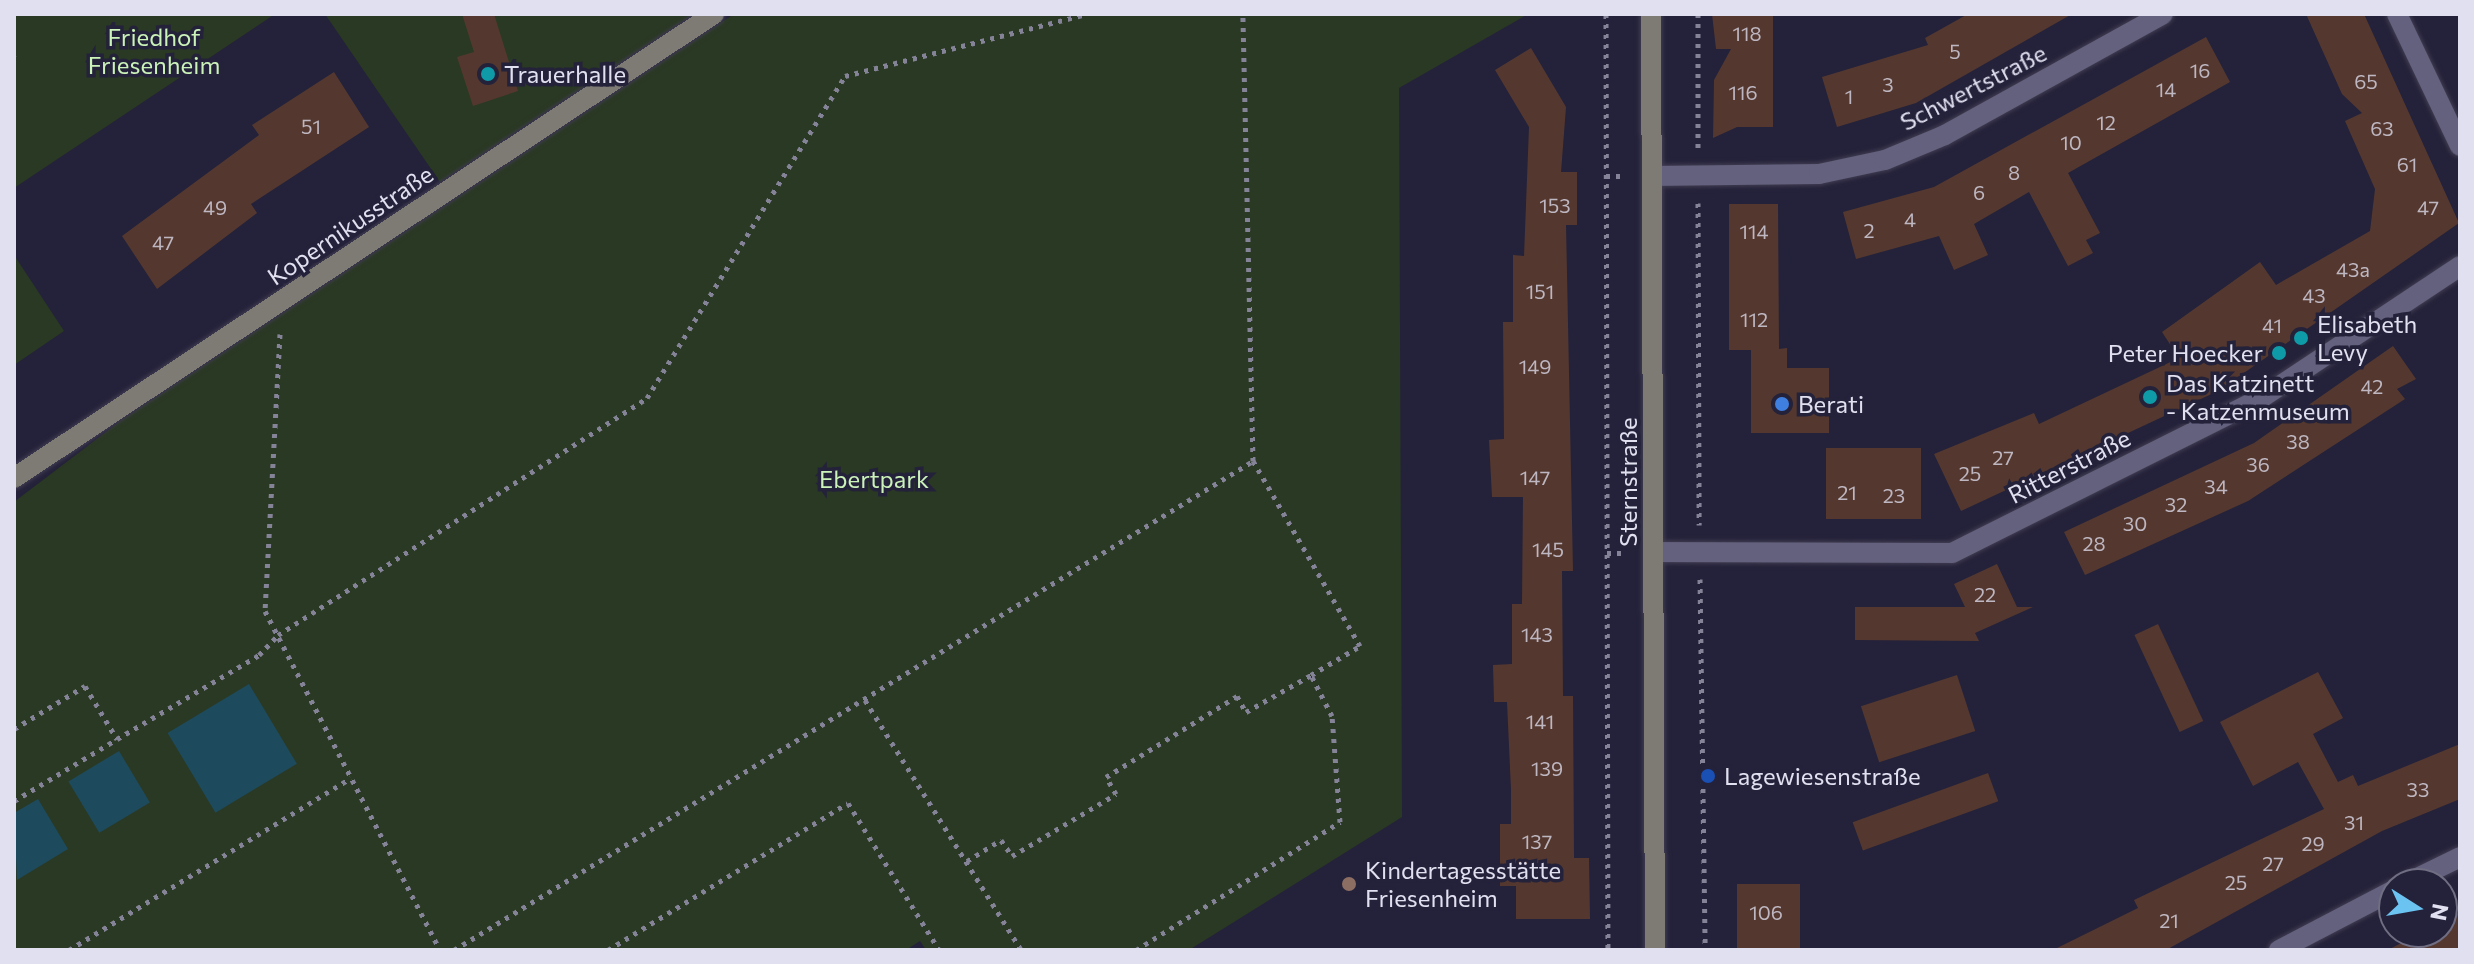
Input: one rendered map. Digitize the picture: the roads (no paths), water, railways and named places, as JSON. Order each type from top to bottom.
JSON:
[{"type":"main road","name":"Kopernikusstraße","points":[[14,478],[714,14]]},
{"type":"main road","name":"Sternstraße","points":[[1651,14],[1655,950]]},
{"type":"street","name":"Schwertstraße","points":[[1652,176],[1819,174],[1885,160],[1945,135],[2163,14]]},
{"type":"street","points":[[2397,14],[2460,146]]},
{"type":"street","name":"Ritterstraße","points":[[1654,552],[1952,553],[2260,399],[2460,266]]},
{"type":"street","points":[[2438,868],[2460,857]]},
{"type":"street","points":[[2279,950],[2378,898]]},
{"type":"water","points":[[249,684],[297,764],[215,813],[168,733]]},
{"type":"water","points":[[119,751],[150,802],[99,833],[68,781]]},
{"type":"water","points":[[38,799],[68,849],[17,880],[14,813]]},
{"type":"place","name":"Trauerhalle","points":[[488,74]]},
{"type":"place","name":"Elisabeth Levy","points":[[2301,338]]},
{"type":"place","name":"Peter Hoecker","points":[[2279,353]]},
{"type":"place","name":"Das Katzinett - Katzenmuseum","points":[[2150,397]]},
{"type":"place","name":"Berati","points":[[1782,404]]},
{"type":"place","name":"Lagewiesenstraße","points":[[1708,776]]},
{"type":"place","name":"Kindertagesstätte Friesenheim","points":[[1349,884]]},
{"type":"park label","name":"Friedhof Friesenheim","points":[[154,51]]},
{"type":"park label","name":"Ebertpark","points":[[874,479]]}]
